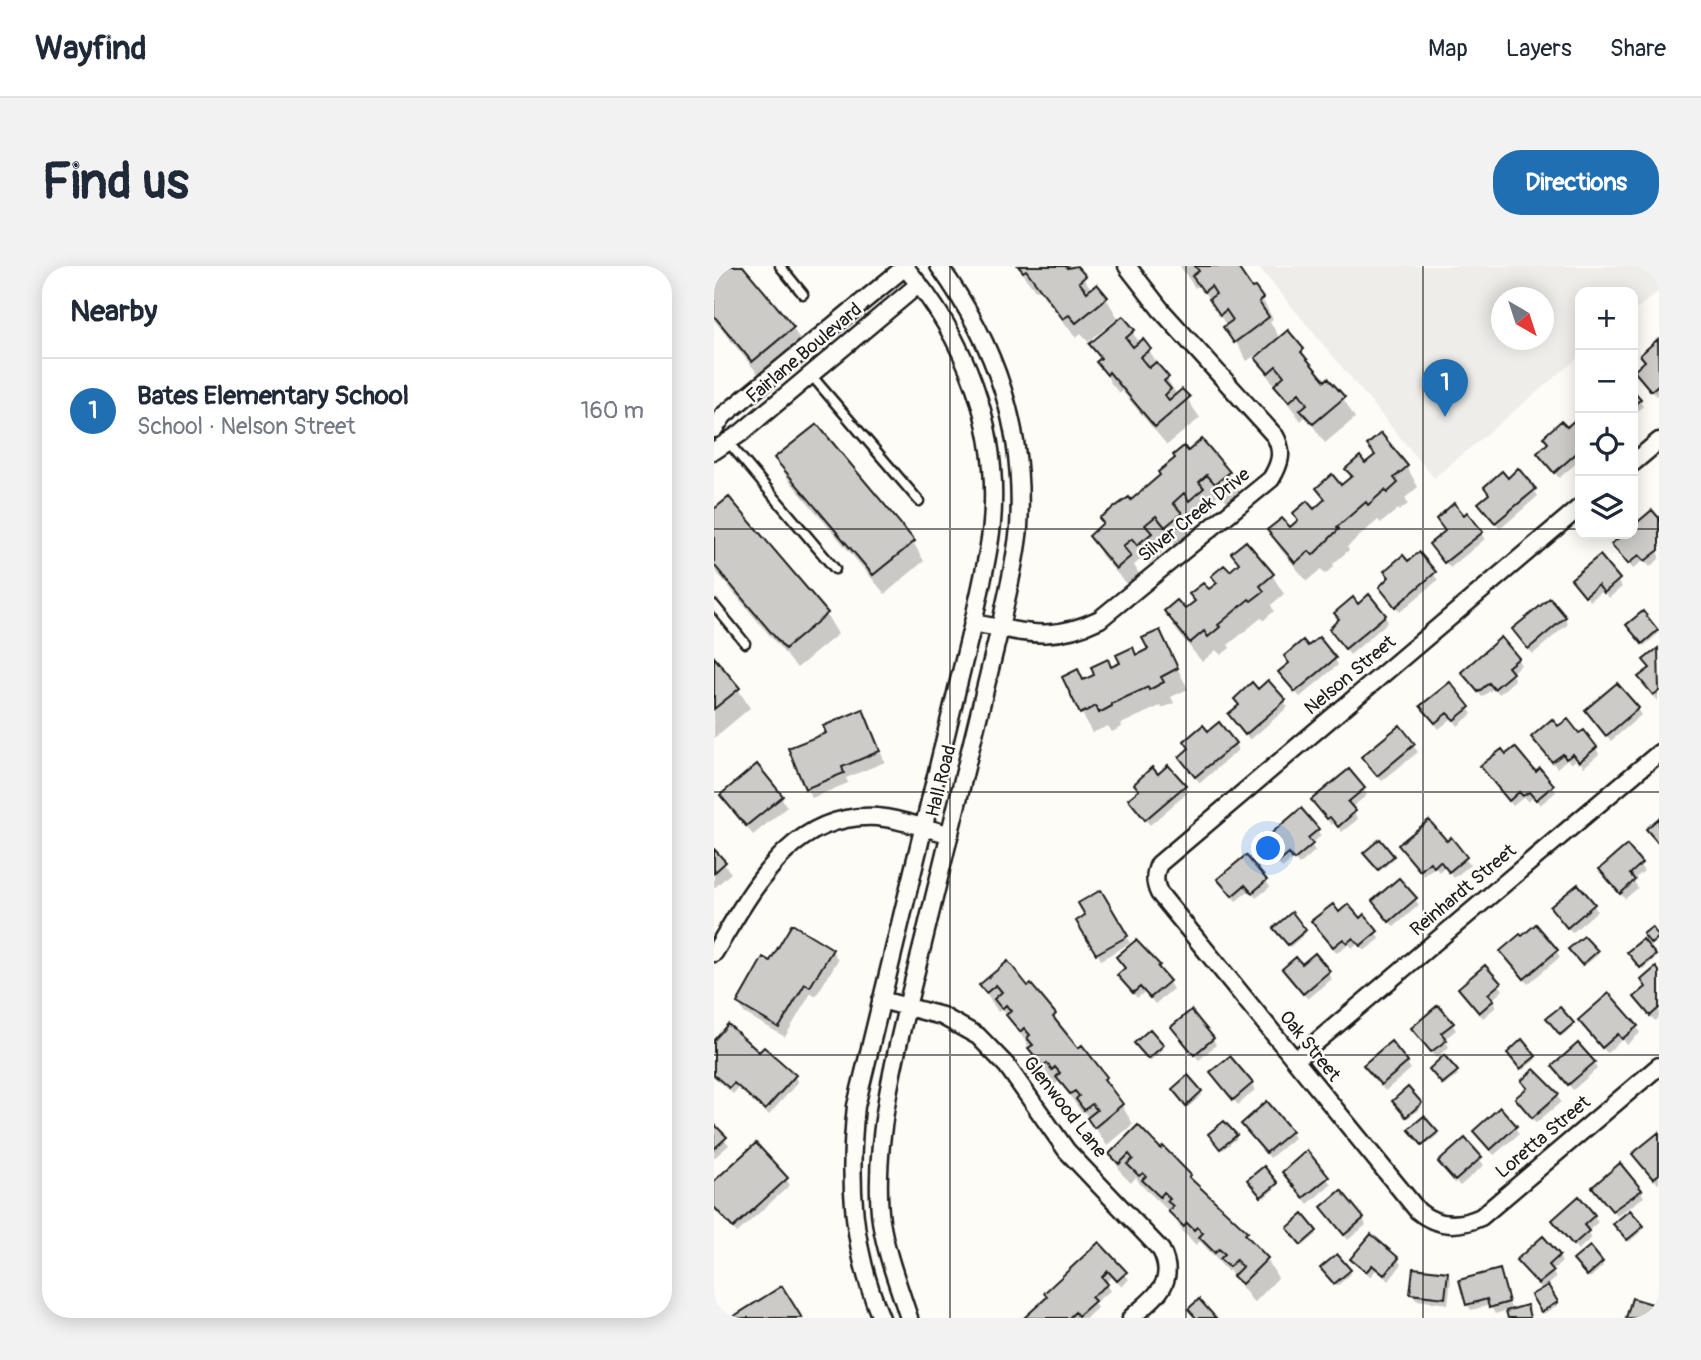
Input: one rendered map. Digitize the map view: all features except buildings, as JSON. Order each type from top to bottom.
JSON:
[{"type":"street","name":"Hall Road","points":[[909,1318],[881,1221],[880,1172],[884,1125],[908,1006],[1000,628],[1014,565],[1018,528],[1019,481],[1014,435],[1001,381],[984,338],[962,298],[939,266]]},
{"type":"street","name":"Silver Creek Drive","points":[[973,623],[1035,634],[1056,635],[1079,630],[1100,619],[1271,479],[1279,466],[1281,454],[1275,436],[1161,310],[1127,266]]},
{"type":"street","name":"Hall Road","points":[[881,1318],[862,1264],[855,1228],[852,1175],[856,1106],[973,623],[992,523],[993,479],[989,436],[978,394],[963,354],[912,271]]},
{"type":"street","name":"Fairlane Boulevard","points":[[721,446],[811,374],[912,271]]},
{"type":"street","name":"Fairlane Boulevard","points":[[714,429],[724,415],[912,271]]},
{"type":"street","points":[[1638,459],[1659,441]]},
{"type":"street","name":"Nelson Street","points":[[1154,878],[1160,864],[1575,511]]},
{"type":"street","name":"Reinhardt Street","points":[[1295,1060],[1659,753]]},
{"type":"street","name":"Hall Road","points":[[714,953],[769,867],[800,838],[829,824],[860,817],[892,819],[923,829]]},
{"type":"street","points":[[923,829],[950,834]]},
{"type":"street","name":"Oak Street","points":[[1154,878],[1159,893],[1418,1211],[1433,1222],[1448,1224]]},
{"type":"street","name":"Glenwood Lane","points":[[881,1000],[942,1016],[965,1027],[983,1041],[1007,1066],[1067,1151],[1161,1250],[1167,1268],[1163,1286],[1131,1318]]},
{"type":"street","name":"Loretta Street","points":[[1448,1224],[1465,1224],[1481,1217],[1659,1066]]},
{"type":"lane","points":[[780,266],[803,294]]},
{"type":"lane","points":[[811,374],[919,501]]},
{"type":"lane","points":[[721,446],[835,569]]},
{"type":"lane","points":[[714,606],[746,643]]},
{"type":"shaded area","points":[[1258,266],[1659,266],[1659,291],[1638,308],[1638,287],[1575,287],[1575,360],[1434,478]]},
{"type":"place","name":"Bates Elementary School","points":[[1445,417]]}]
